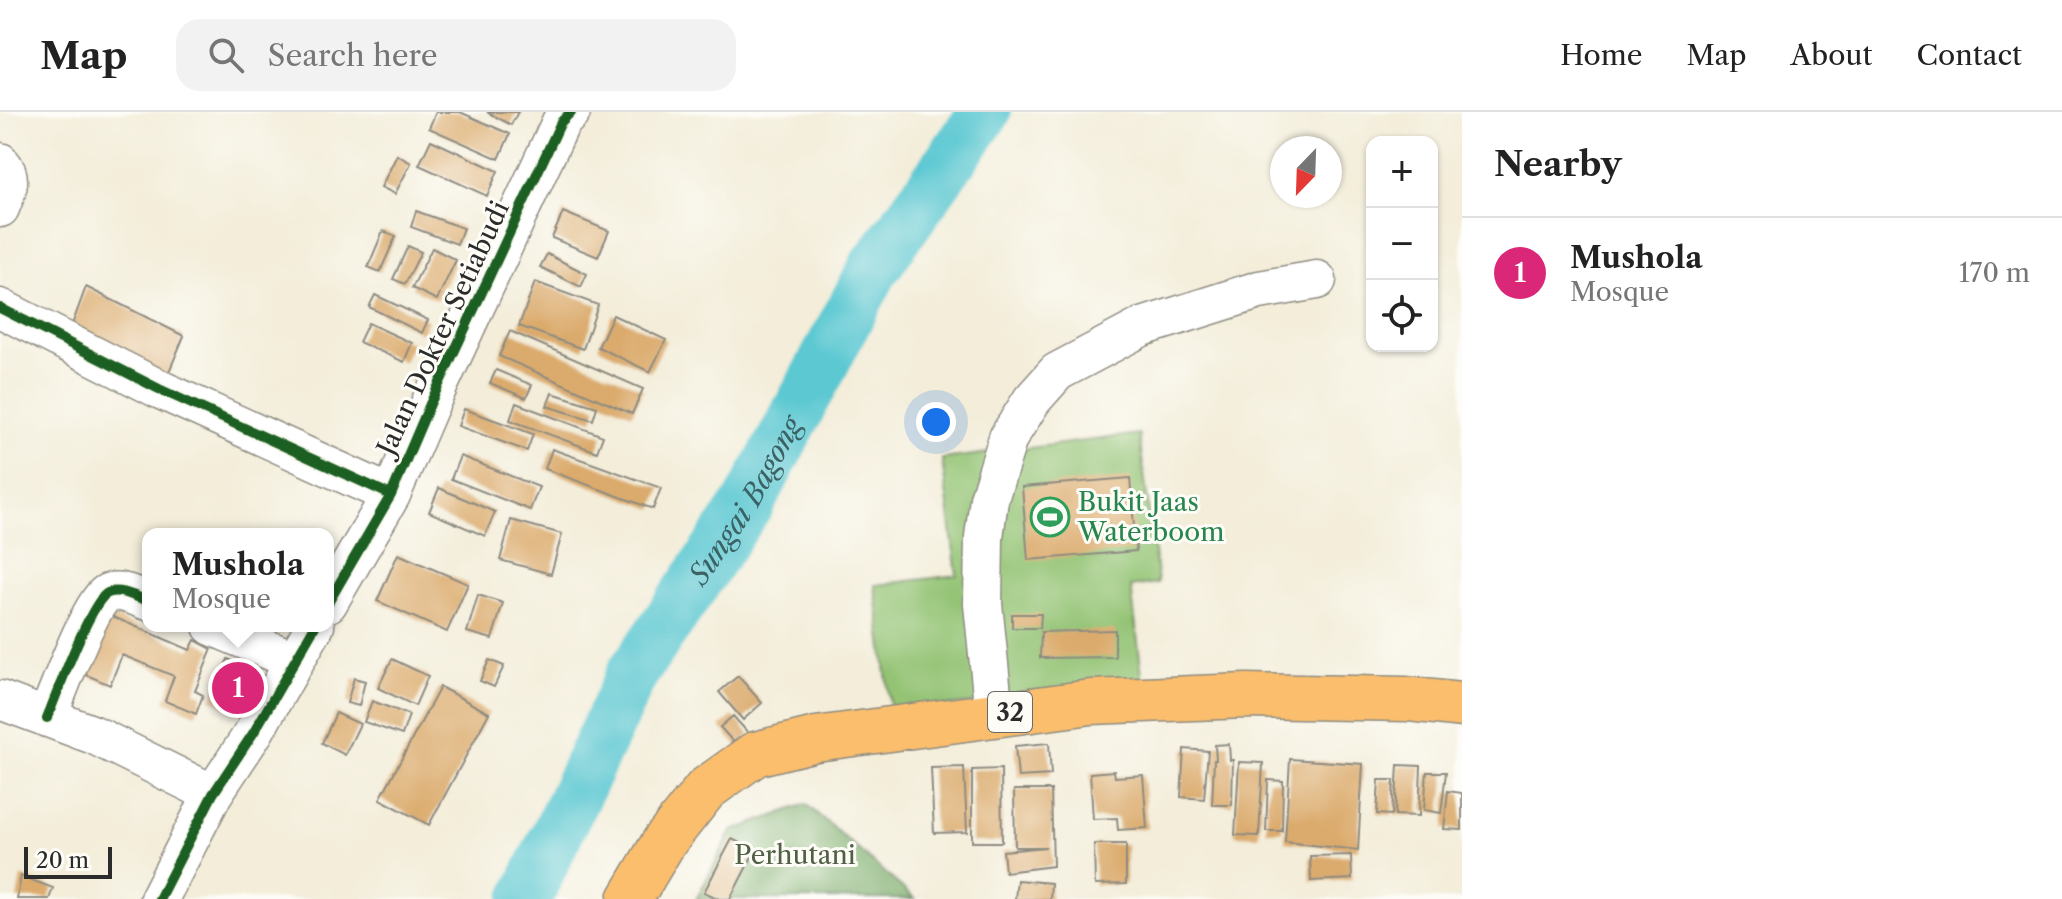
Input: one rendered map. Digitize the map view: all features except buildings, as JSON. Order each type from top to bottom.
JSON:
[{"type":"highway","name":"32","points":[[630,899],[664,842],[706,789],[755,754],[816,739],[1091,702],[1246,696],[1407,699],[1462,705]]},
{"type":"street","name":"Jalan Dokter Setiabudi","points":[[334,593],[391,495],[561,122],[571,112]]},
{"type":"street","points":[[0,162],[6,168],[9,179],[0,208]]},
{"type":"street","points":[[994,714],[983,604],[987,512],[1008,438],[1032,400],[1057,372],[1142,327],[1259,290],[1317,280]]},
{"type":"street","points":[[0,308],[159,389],[391,495]]},
{"type":"street","points":[[47,718],[98,604],[107,594],[115,591],[142,599]]},
{"type":"street","points":[[226,632],[295,661]]},
{"type":"street","points":[[159,899],[213,794],[254,732],[312,632]]},
{"type":"street","points":[[0,700],[94,735],[213,794]]},
{"type":"green space","name":"Bukit Jaas Waterboom","points":[[1139,434],[1158,583],[1131,587],[1143,682],[891,713],[875,585],[957,575],[942,459]]},
{"type":"green space","name":"Perhutani","points":[[806,804],[915,899],[696,899],[732,831]]},
{"type":"waterway","name":"Sungai Bagong","points":[[526,899],[632,674],[749,503],[874,268],[985,112]]},
{"type":"cycle path","points":[[334,593],[391,495],[561,122],[571,112]]},
{"type":"cycle path","points":[[0,308],[159,389],[391,495]]},
{"type":"cycle path","points":[[47,718],[82,632],[99,602],[111,592],[127,593],[142,599]]},
{"type":"cycle path","points":[[159,899],[213,794],[254,732],[312,632]]},
{"type":"place","name":"Bukit Jaas Waterboom","points":[[1050,517]]},
{"type":"place","name":"Mushola","points":[[238,688]]}]
